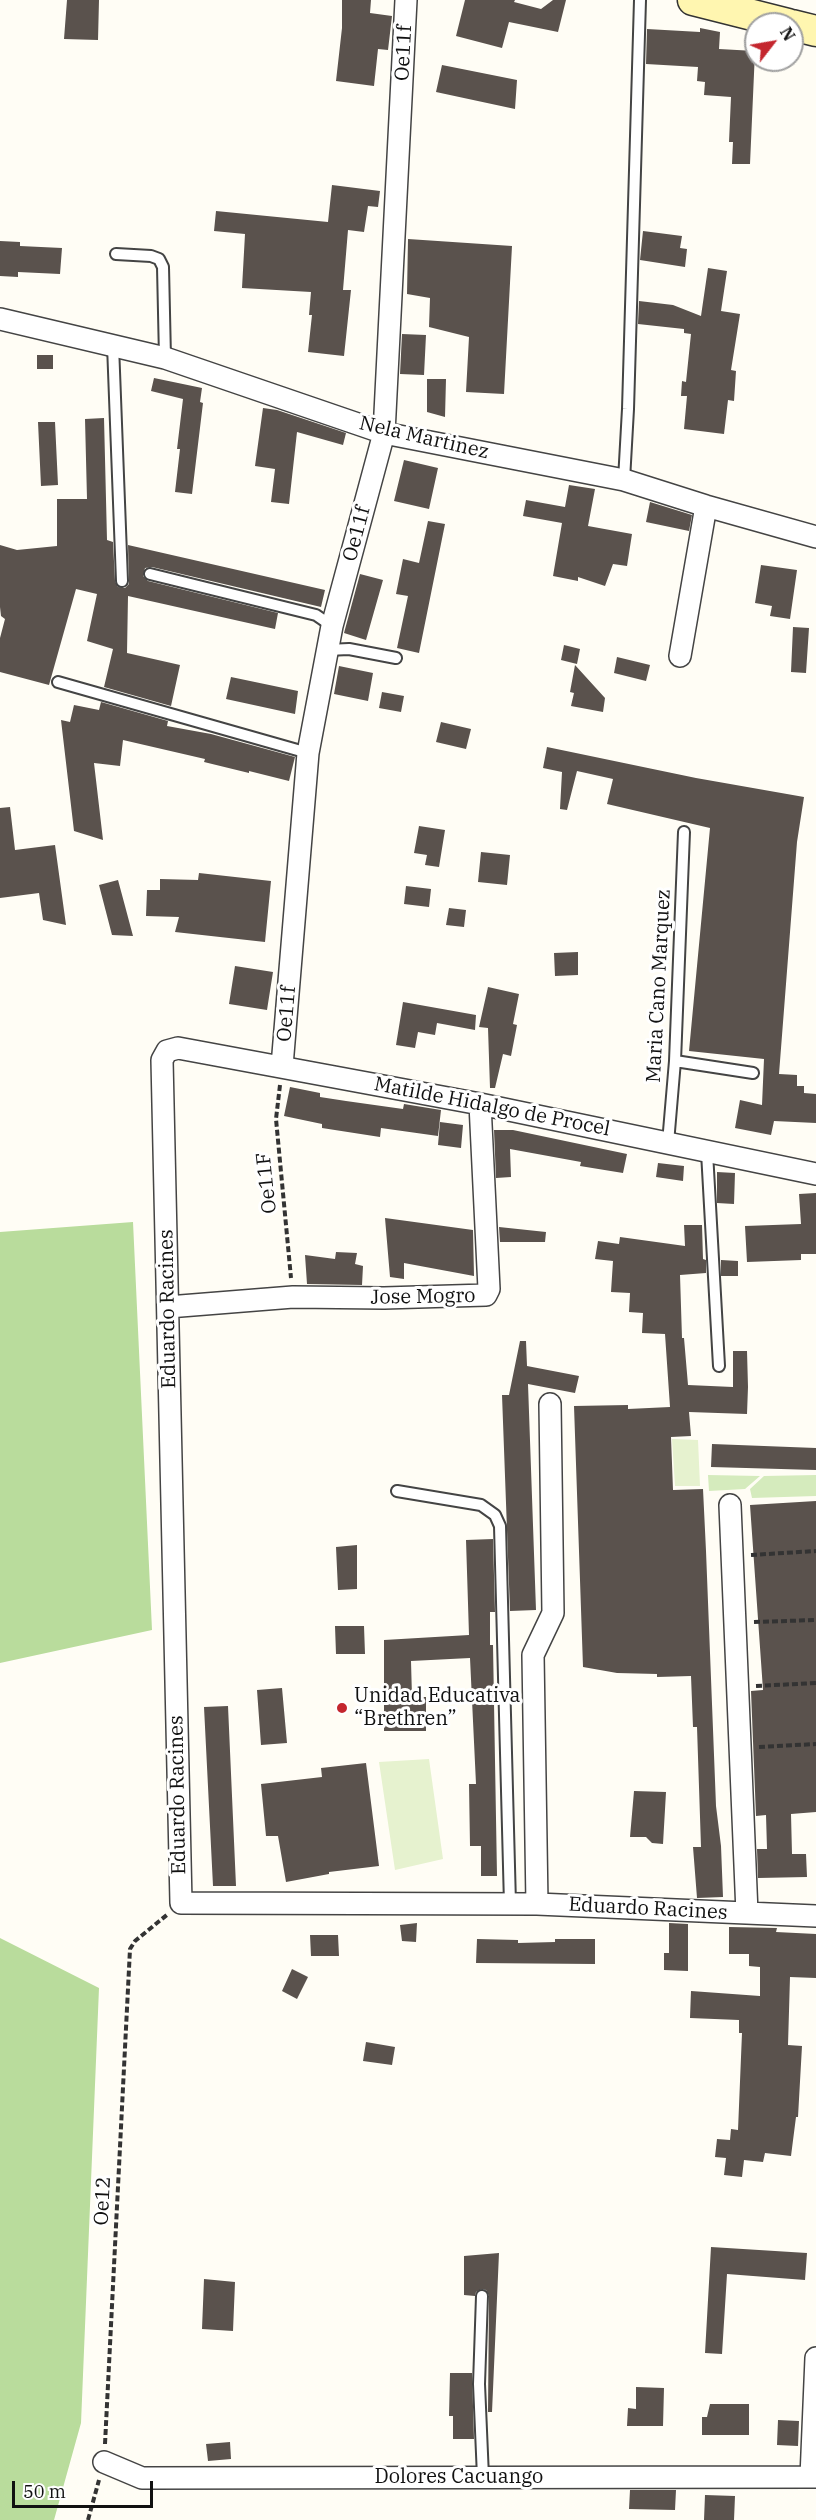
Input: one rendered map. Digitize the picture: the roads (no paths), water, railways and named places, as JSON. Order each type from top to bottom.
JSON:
[{"type":"street","name":"Oe11f","points":[[282,1066],[308,753],[332,626],[384,433],[406,0]]},
{"type":"street","points":[[693,0],[744,13]]},
{"type":"street","name":"Nela Martinez","points":[[0,319],[165,358],[384,433],[624,480],[816,537]]},
{"type":"street","points":[[680,656],[706,506]]},
{"type":"street","name":"Matilde Hidalgo de Procel","points":[[166,1051],[178,1048],[282,1066],[480,1104],[816,1174]]},
{"type":"street","name":"Eduardo Racines","points":[[166,1051],[162,1060],[181,1903],[537,1904],[816,1916]]},
{"type":"street","name":"Jose Mogro","points":[[168,1307],[293,1297],[384,1298],[486,1295],[489,1289],[480,1104]]},
{"type":"street","points":[[537,1904],[533,1654],[553,1613],[550,1404]]},
{"type":"street","points":[[730,1505],[747,1913]]},
{"type":"street","points":[[814,2477],[816,2358]]},
{"type":"street","name":"Dolores Cacuango","points":[[104,2462],[142,2478],[814,2477]]},
{"type":"lane","points":[[624,480],[640,0]]},
{"type":"lane","points":[[116,254],[152,256],[159,259],[163,267],[165,358]]},
{"type":"lane","points":[[113,345],[122,581]]},
{"type":"lane","points":[[150,573],[316,615],[332,626]]},
{"type":"lane","points":[[327,650],[349,649],[396,658]]},
{"type":"lane","points":[[58,682],[308,753]]},
{"type":"lane","name":"Maria Cano Marquez","points":[[668,1143],[675,1061],[684,831]]},
{"type":"lane","points":[[675,1061],[753,1073]]},
{"type":"lane","points":[[707,1152],[719,1366]]},
{"type":"lane","points":[[397,1491],[481,1506],[495,1515],[500,1526],[510,1904]]},
{"type":"lane","points":[[482,2296],[479,2384],[483,2477]]},
{"type":"place","name":"Unidad Educativa “Brethren”","points":[[342,1708]]}]
